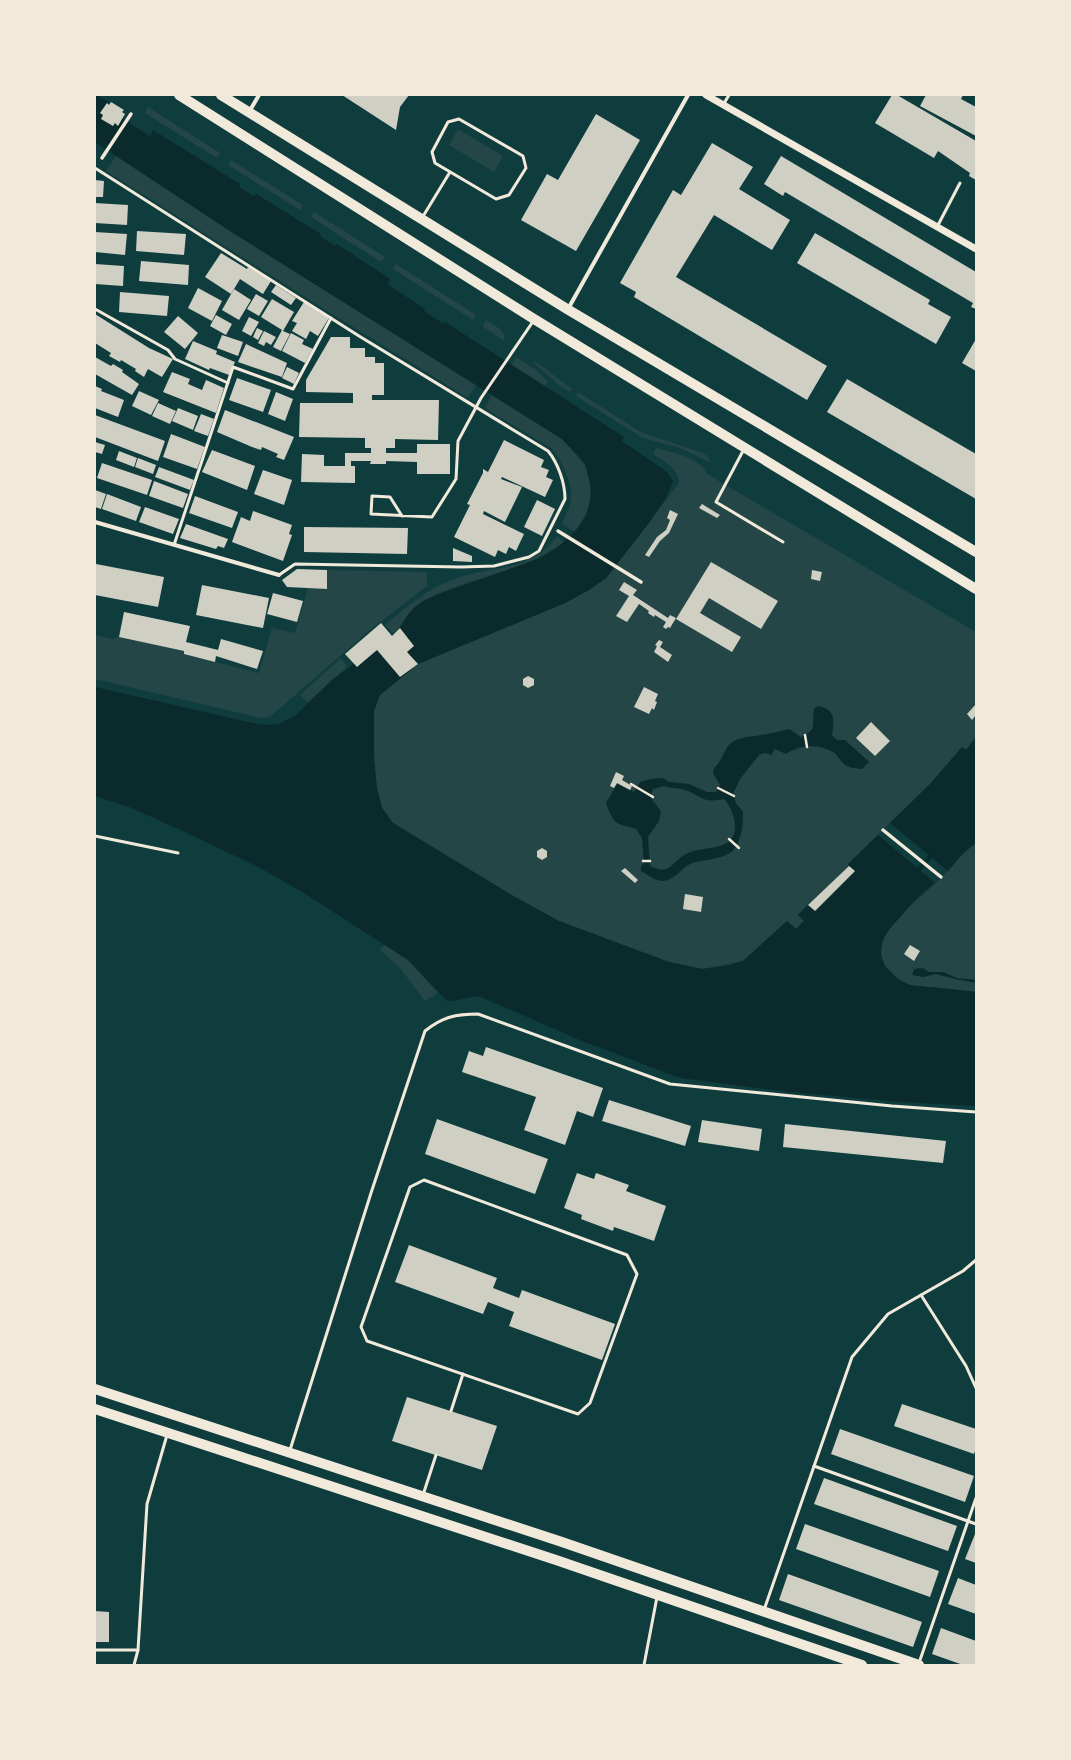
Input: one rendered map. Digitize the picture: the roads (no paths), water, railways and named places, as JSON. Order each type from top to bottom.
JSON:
[{"type":"main road","points":[[179,95],[534,319],[976,589]]},
{"type":"main road","points":[[221,95],[567,309],[976,552]]},
{"type":"main road","points":[[95,1389],[423,1496],[919,1665]]},
{"type":"main road","points":[[95,1409],[658,1595],[862,1665]]},
{"type":"street","points":[[249,113],[259,95]]},
{"type":"street","points":[[567,309],[688,95]]},
{"type":"street","points":[[706,95],[976,250]]},
{"type":"street","points":[[102,158],[131,114]]},
{"type":"street","points":[[95,522],[279,576]]},
{"type":"street","points":[[558,531],[641,582]]},
{"type":"street","points":[[883,830],[941,877]]},
{"type":"lane","points":[[723,105],[729,95]]},
{"type":"lane","points":[[459,119],[522,156],[526,168],[509,195],[496,199],[450,172],[435,163],[432,152],[448,122],[459,119]]},
{"type":"lane","points":[[95,168],[331,318],[548,451],[553,458],[565,489],[565,499],[539,551],[529,557],[494,566],[461,568],[295,564],[279,576]]},
{"type":"lane","points":[[421,220],[450,172]]},
{"type":"lane","points":[[937,227],[960,183]]},
{"type":"lane","points":[[95,309],[168,350],[174,359],[228,383]]},
{"type":"lane","points":[[174,545],[233,367],[292,389],[331,318]]},
{"type":"lane","points":[[402,516],[390,497],[372,496],[371,514],[402,516],[432,517],[456,479],[458,441],[476,407],[534,319]]},
{"type":"lane","points":[[745,448],[716,502],[782,542]]},
{"type":"lane","points":[[95,836],[178,853]]},
{"type":"lane","points":[[289,1453],[371,1193],[425,1031],[438,1020],[462,1014],[478,1014],[670,1084],[892,1106],[976,1112]]},
{"type":"lane","points":[[424,1180],[627,1255],[637,1274],[590,1403],[578,1414],[463,1374],[367,1341],[361,1327],[410,1187],[424,1180]]},
{"type":"lane","points":[[763,1611],[852,1357],[888,1314],[963,1271],[976,1260]]},
{"type":"lane","points":[[921,1295],[966,1366],[976,1388]]},
{"type":"lane","points":[[451,1411],[463,1374]]},
{"type":"lane","points":[[134,1665],[138,1650],[147,1504],[167,1433]]},
{"type":"lane","points":[[423,1496],[436,1455]]},
{"type":"lane","points":[[814,1466],[976,1524]]},
{"type":"lane","points":[[919,1665],[976,1498]]},
{"type":"lane","points":[[644,1665],[658,1595]]},
{"type":"lane","points":[[95,1650],[138,1650]]},
{"type":"waterway","points":[[915,874],[934,852]]}]
